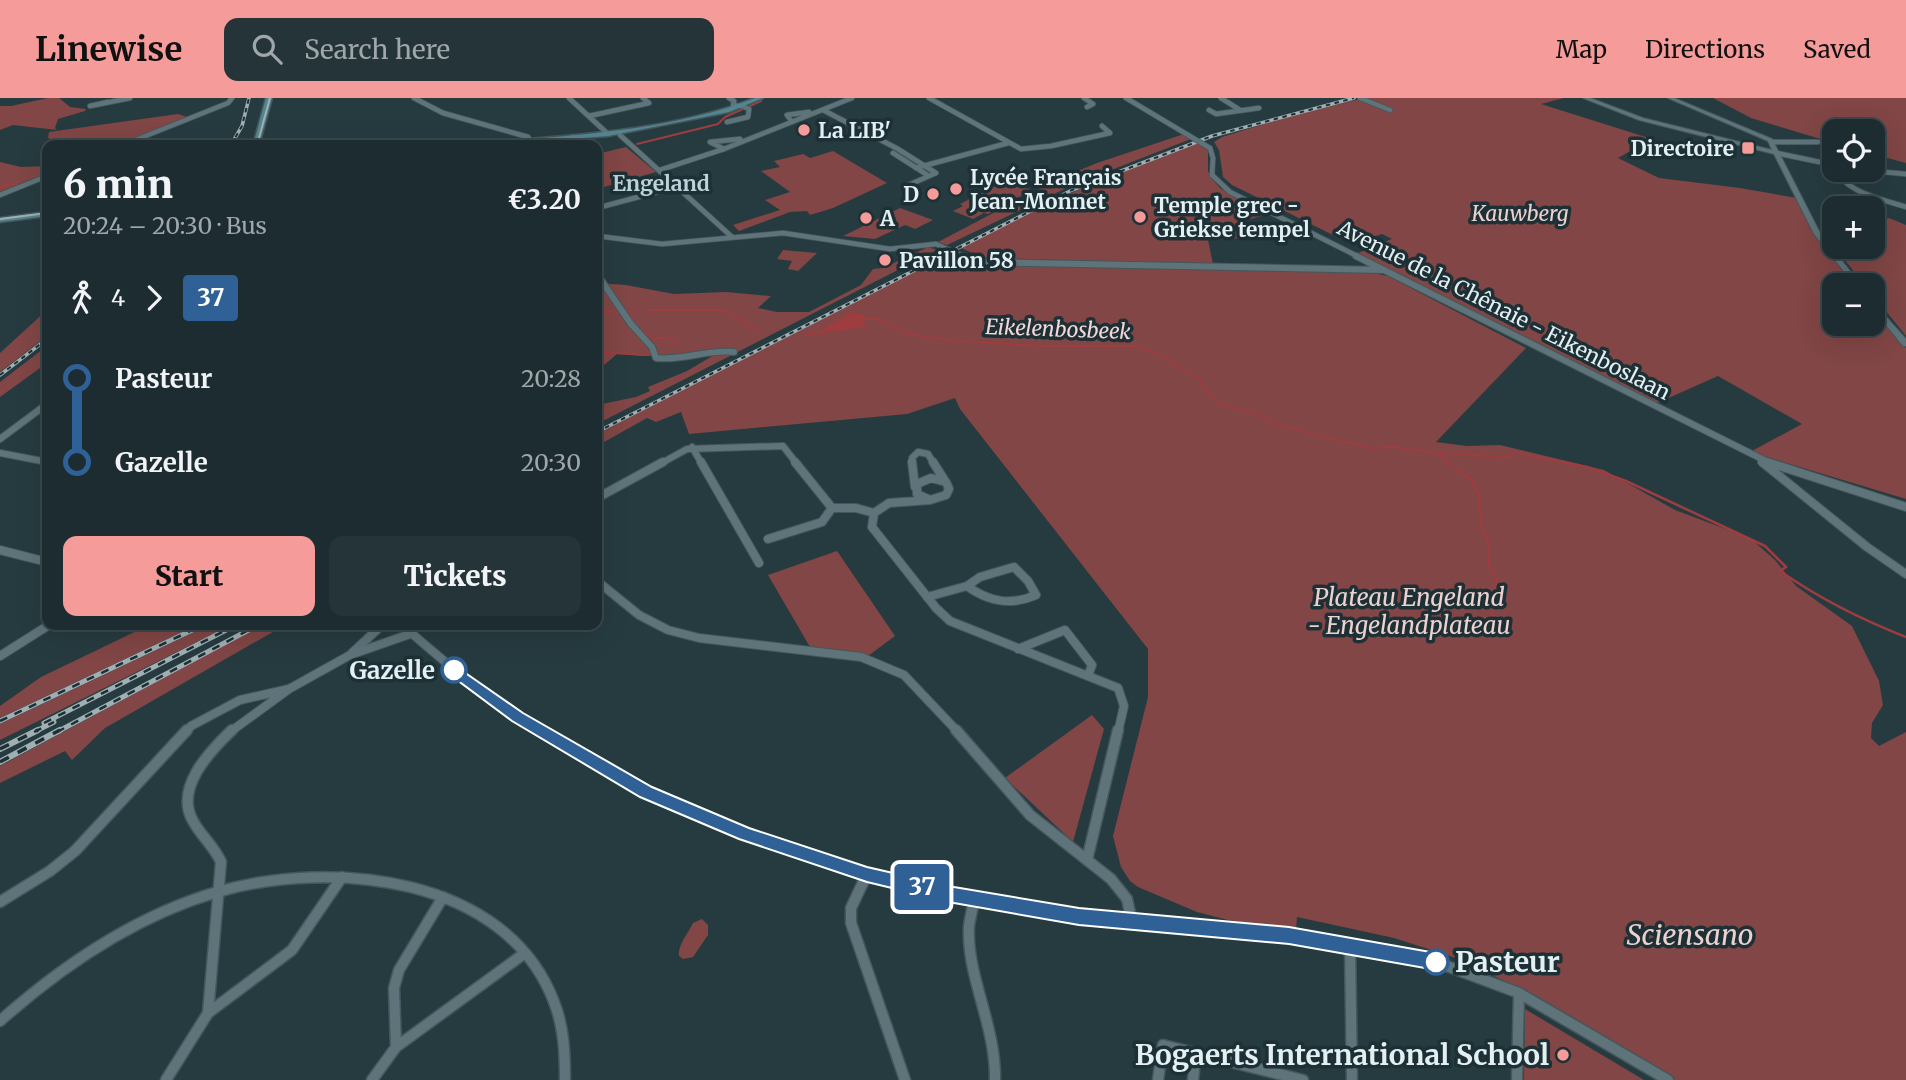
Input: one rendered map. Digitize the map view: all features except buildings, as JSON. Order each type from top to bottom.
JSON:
[{"type":"main road","points":[[257,140],[270,98]]},
{"type":"main road","points":[[264,140],[273,106],[270,98]]},
{"type":"main road","points":[[553,140],[624,134],[666,122],[723,111],[738,103],[760,98]]},
{"type":"main road","points":[[0,218],[42,214]]},
{"type":"street","points":[[108,102],[130,98]]},
{"type":"street","points":[[136,140],[228,103],[232,98]]},
{"type":"street","points":[[414,98],[443,113],[528,137],[530,140]]},
{"type":"street","points":[[569,98],[608,134]]},
{"type":"street","points":[[589,116],[649,103],[643,98]]},
{"type":"street","points":[[660,170],[724,149],[852,98]]},
{"type":"street","points":[[929,98],[1020,149],[1110,133],[1102,126]]},
{"type":"street","points":[[1084,98],[1093,104],[1087,107]]},
{"type":"street","name":"Avenue de la Chênaie - Eikenboslaan","points":[[1126,98],[1210,148],[1213,158],[1211,172],[1223,187],[1761,460],[1906,506]]},
{"type":"street","points":[[1221,98],[1240,110]]},
{"type":"street","points":[[1360,98],[1390,110]]},
{"type":"street","points":[[1585,98],[1641,119],[1822,163]]},
{"type":"street","points":[[1670,98],[1772,142],[1818,142]]},
{"type":"street","points":[[727,122],[748,117],[749,110],[738,103]]},
{"type":"street","points":[[1209,110],[1219,116],[1259,108]]},
{"type":"street","points":[[823,110],[936,173],[904,187]]},
{"type":"street","points":[[624,134],[676,187],[732,237]]},
{"type":"street","points":[[724,149],[710,142],[746,140]]},
{"type":"street","points":[[1772,142],[1817,234],[1848,273]]},
{"type":"street","points":[[916,168],[1008,143]]},
{"type":"street","points":[[891,148],[891,151],[929,176]]},
{"type":"street","points":[[1885,173],[1906,174]]},
{"type":"street","points":[[1888,173],[1906,181]]},
{"type":"street","points":[[0,195],[42,178]]},
{"type":"street","points":[[1842,182],[1906,207]]},
{"type":"street","points":[[602,207],[676,187]]},
{"type":"street","points":[[602,237],[654,244],[799,234],[890,249],[936,244],[983,262],[1387,270]]},
{"type":"street","points":[[602,281],[631,324],[652,347],[656,358],[734,352]]},
{"type":"street","points":[[1885,319],[1906,344]]},
{"type":"street","points":[[0,439],[42,408]]},
{"type":"street","points":[[602,495],[692,447],[721,450],[783,446],[832,508]]},
{"type":"street","points":[[692,447],[759,563]]},
{"type":"street","points":[[0,453],[42,461]]},
{"type":"street","points":[[931,500],[920,497],[915,487],[912,458],[918,453],[928,454],[946,482],[949,489],[946,495],[931,500],[889,503],[874,513],[872,527],[927,597],[950,621],[1118,688],[1124,706],[1087,860]]},
{"type":"street","points":[[1761,460],[1764,466],[1826,515],[1906,574]]},
{"type":"street","points":[[915,487],[926,479],[946,482]]},
{"type":"street","points":[[832,508],[856,508],[874,513]]},
{"type":"street","points":[[768,539],[822,522],[832,508]]},
{"type":"street","points":[[0,550],[42,561]]},
{"type":"street","points":[[927,597],[967,586],[980,577],[1014,568],[1028,581],[1036,595],[1024,602],[1005,604],[967,586]]},
{"type":"street","points":[[602,585],[639,615],[668,630],[699,638],[861,657],[885,665],[910,682],[960,734],[1030,815],[1111,879],[1127,899],[1132,922]]},
{"type":"street","points":[[0,656],[42,629]]},
{"type":"street","points":[[350,655],[377,630]]},
{"type":"street","points":[[406,630],[478,689],[517,717],[646,792],[745,834],[867,874],[974,899],[1079,916],[1289,935],[1429,959],[1519,993],[1668,1080]]},
{"type":"street","points":[[1018,649],[1065,630],[1092,665],[1088,676]]},
{"type":"street","points":[[208,1013],[220,862],[216,848],[189,812],[189,795],[205,757],[234,727],[289,689],[350,655],[410,634]]},
{"type":"street","points":[[0,902],[50,871],[75,851],[191,726],[240,700],[289,689]]},
{"type":"street","points":[[867,874],[851,908],[851,923],[905,1080]]},
{"type":"street","points":[[166,1080],[208,1013],[292,950],[342,877]]},
{"type":"street","points":[[0,1021],[61,971],[116,935],[177,906],[217,892],[291,878],[342,877],[406,885],[443,897],[492,923],[525,953],[543,978],[556,1007],[565,1054],[565,1080]]},
{"type":"street","points":[[396,1047],[394,988],[399,970],[443,897]]},
{"type":"street","points":[[974,899],[969,924],[971,951],[995,1045],[995,1080]]},
{"type":"street","points":[[1350,947],[1352,1080]]},
{"type":"street","points":[[373,1080],[396,1047],[525,953]]},
{"type":"street","points":[[1517,1080],[1519,993]]},
{"type":"street","points":[[1158,1080],[1163,1045],[1303,1080]]},
{"type":"street","points":[[1193,1080],[1196,1053]]},
{"type":"green space","points":[[59,98],[70,107],[86,109],[58,119],[55,128],[57,130],[13,125],[0,130],[0,106]]},
{"type":"green space","name":"Kauwberg","points":[[1365,98],[1564,98],[1541,104],[1652,139],[1618,158],[1659,178],[1797,198],[1822,245],[1822,259],[1834,259],[1845,273],[1822,273],[1822,336],[1885,336],[1885,321],[1906,348],[1906,499],[1750,452],[1802,424],[1718,376],[1655,404],[1358,253],[1392,239],[1382,234],[1351,244],[1232,185],[1223,177],[1219,150],[1214,142],[1222,137],[1299,113]]},
{"type":"green space","points":[[1713,98],[1906,98],[1906,163],[1885,157],[1885,119],[1822,119],[1822,139],[1751,118]]},
{"type":"green space","points":[[178,114],[187,117],[126,140],[54,140],[48,138],[49,132]]},
{"type":"green space","points":[[1184,134],[1191,139],[1075,184],[947,245],[938,242],[1054,181],[1097,163]]},
{"type":"green space","points":[[1197,142],[1208,150],[1208,171],[1220,188],[1268,214],[1238,223],[1259,237],[1208,240],[1213,264],[983,258],[959,247],[1109,175]]},
{"type":"green space","points":[[626,147],[656,172],[602,188],[602,153]]},
{"type":"green space","points":[[833,151],[887,183],[833,208],[810,215],[807,211],[790,212],[739,231],[733,225],[780,210],[765,200],[790,192],[761,171],[780,167],[774,161],[803,154],[810,158]]},
{"type":"green space","points":[[0,162],[21,167],[42,166],[42,175],[0,192]]},
{"type":"green space","points":[[1005,181],[1032,190],[988,214],[984,213],[973,219],[953,211],[963,206],[960,204]]},
{"type":"green space","points":[[900,208],[933,220],[915,229],[905,225],[875,239],[843,236]]},
{"type":"green space","points":[[1889,218],[1906,225],[1906,336],[1885,310],[1885,273],[1855,273],[1844,259],[1885,259],[1885,219]]},
{"type":"green space","points":[[928,247],[937,250],[602,421],[602,404],[636,397],[650,391],[648,387],[687,371],[714,355],[617,354],[602,367],[602,283],[674,294],[726,292],[771,296],[758,308],[777,312],[809,312],[861,285],[873,269],[883,268]]},
{"type":"green space","points":[[783,250],[817,253],[798,271],[788,269],[792,261],[777,259]]},
{"type":"green space","points":[[944,254],[960,263],[1374,273],[1388,276],[1526,348],[1436,442],[1467,446],[1500,445],[1604,470],[1675,510],[1750,538],[1775,560],[1796,586],[1852,626],[1879,681],[1883,705],[1872,723],[1871,738],[1879,746],[1906,732],[1906,1080],[1673,1080],[1522,990],[1462,960],[1394,938],[1297,917],[1296,930],[1228,920],[1197,912],[1138,887],[1130,881],[1121,867],[1113,836],[1148,697],[1148,649],[960,409],[955,398],[907,414],[689,434],[681,412],[656,422],[647,418],[602,443],[602,431]]},
{"type":"green space","points":[[42,315],[42,340],[0,372],[0,353]]},
{"type":"green space","points":[[42,350],[42,367],[0,397],[0,382]]},
{"type":"green space","points":[[837,551],[895,636],[868,656],[810,647],[768,575]]},
{"type":"green space","points":[[139,630],[186,630],[0,718],[0,706],[41,677]]},
{"type":"green space","points":[[198,630],[221,630],[0,740],[0,724]]},
{"type":"green space","points":[[253,630],[276,630],[105,728],[72,760],[65,751],[0,783],[0,766]]},
{"type":"green space","points":[[1092,715],[1104,729],[1073,842],[1005,778]]},
{"type":"green space","points":[[702,919],[708,925],[708,935],[693,957],[683,959],[679,956],[681,944],[693,923]]},
{"type":"green space","name":"Bogaerts International School","points":[[1525,1009],[1644,1080],[1524,1080]]},
{"type":"shaded area","points":[[852,312],[863,314],[866,327],[813,335]]},
{"type":"waterway","points":[[750,106],[761,101]]},
{"type":"waterway","points":[[637,144],[718,124],[725,117],[743,109]]},
{"type":"waterway","points":[[0,186],[17,184]]},
{"type":"waterway","points":[[602,310],[618,313]]},
{"type":"waterway","points":[[646,310],[725,310],[760,332]]},
{"type":"waterway","points":[[636,311],[630,312],[635,326],[655,340]]},
{"type":"waterway","name":"Eikelenbosbeek","points":[[862,319],[877,319],[909,334],[947,340],[1040,346],[1136,346],[1161,355],[1200,380],[1209,395],[1220,404],[1258,414],[1275,424],[1370,448],[1394,447],[1438,453]]},
{"type":"waterway","points":[[805,335],[815,333]]},
{"type":"waterway","points":[[655,338],[667,338],[678,343]]},
{"type":"waterway","points":[[602,352],[649,353]]},
{"type":"waterway","name":"Eikelenbosbeek","points":[[1438,453],[1510,457],[1514,452],[1570,464]]},
{"type":"waterway","name":"Eikelenbosbeek","points":[[1438,453],[1451,466]]},
{"type":"waterway","name":"Eikelenbosbeek","points":[[1562,462],[1587,467],[1626,481],[1765,546],[1786,567],[1780,571],[1810,591],[1906,637]]},
{"type":"waterway","name":"Eikelenbosbeek","points":[[1456,469],[1471,479],[1479,496],[1481,527],[1488,540],[1489,565],[1497,580],[1492,616]]},
{"type":"tram line","points":[[258,140],[270,98]]},
{"type":"tram line","points":[[0,219],[42,214]]},
{"type":"railway","points":[[234,140],[242,126],[249,98]]},
{"type":"railway","points":[[602,429],[1072,190],[1212,136],[1354,98]]},
{"type":"railway","points":[[0,375],[42,343]]},
{"type":"railway","points":[[0,721],[192,630]]},
{"type":"railway","points":[[44,723],[226,630]]},
{"type":"railway","points":[[57,732],[249,630]]},
{"type":"railway","points":[[0,749],[54,722]]},
{"type":"railway","points":[[0,762],[60,730]]},
{"type":"bus line","name":"37","points":[[454,670],[517,717],[646,792],[745,834],[867,874],[954,895],[1079,916],[1289,935],[1436,962]]},
{"type":"place","name":"La LIB'","points":[[804,130]]},
{"type":"place","name":"Directoire","points":[[1748,148]]},
{"type":"place","name":"Lycée Français Jean-Monnet","points":[[956,189]]},
{"type":"place","name":"D","points":[[933,194]]},
{"type":"place","name":"Temple grec - Griekse tempel","points":[[1140,217]]},
{"type":"place","name":"A","points":[[866,218]]},
{"type":"place","name":"Pavillon 58","points":[[885,260]]},
{"type":"place","name":"Gazelle","points":[[454,670]]},
{"type":"place","name":"Pasteur","points":[[1436,962]]},
{"type":"place","name":"Bogaerts International School","points":[[1563,1055]]},
{"type":"district","name":"Engeland","points":[[661,183]]},
{"type":"park label","name":"Plateau Engeland - Engelandplateau","points":[[1409,611]]},
{"type":"park label","name":"Sciensano","points":[[1690,935]]}]
